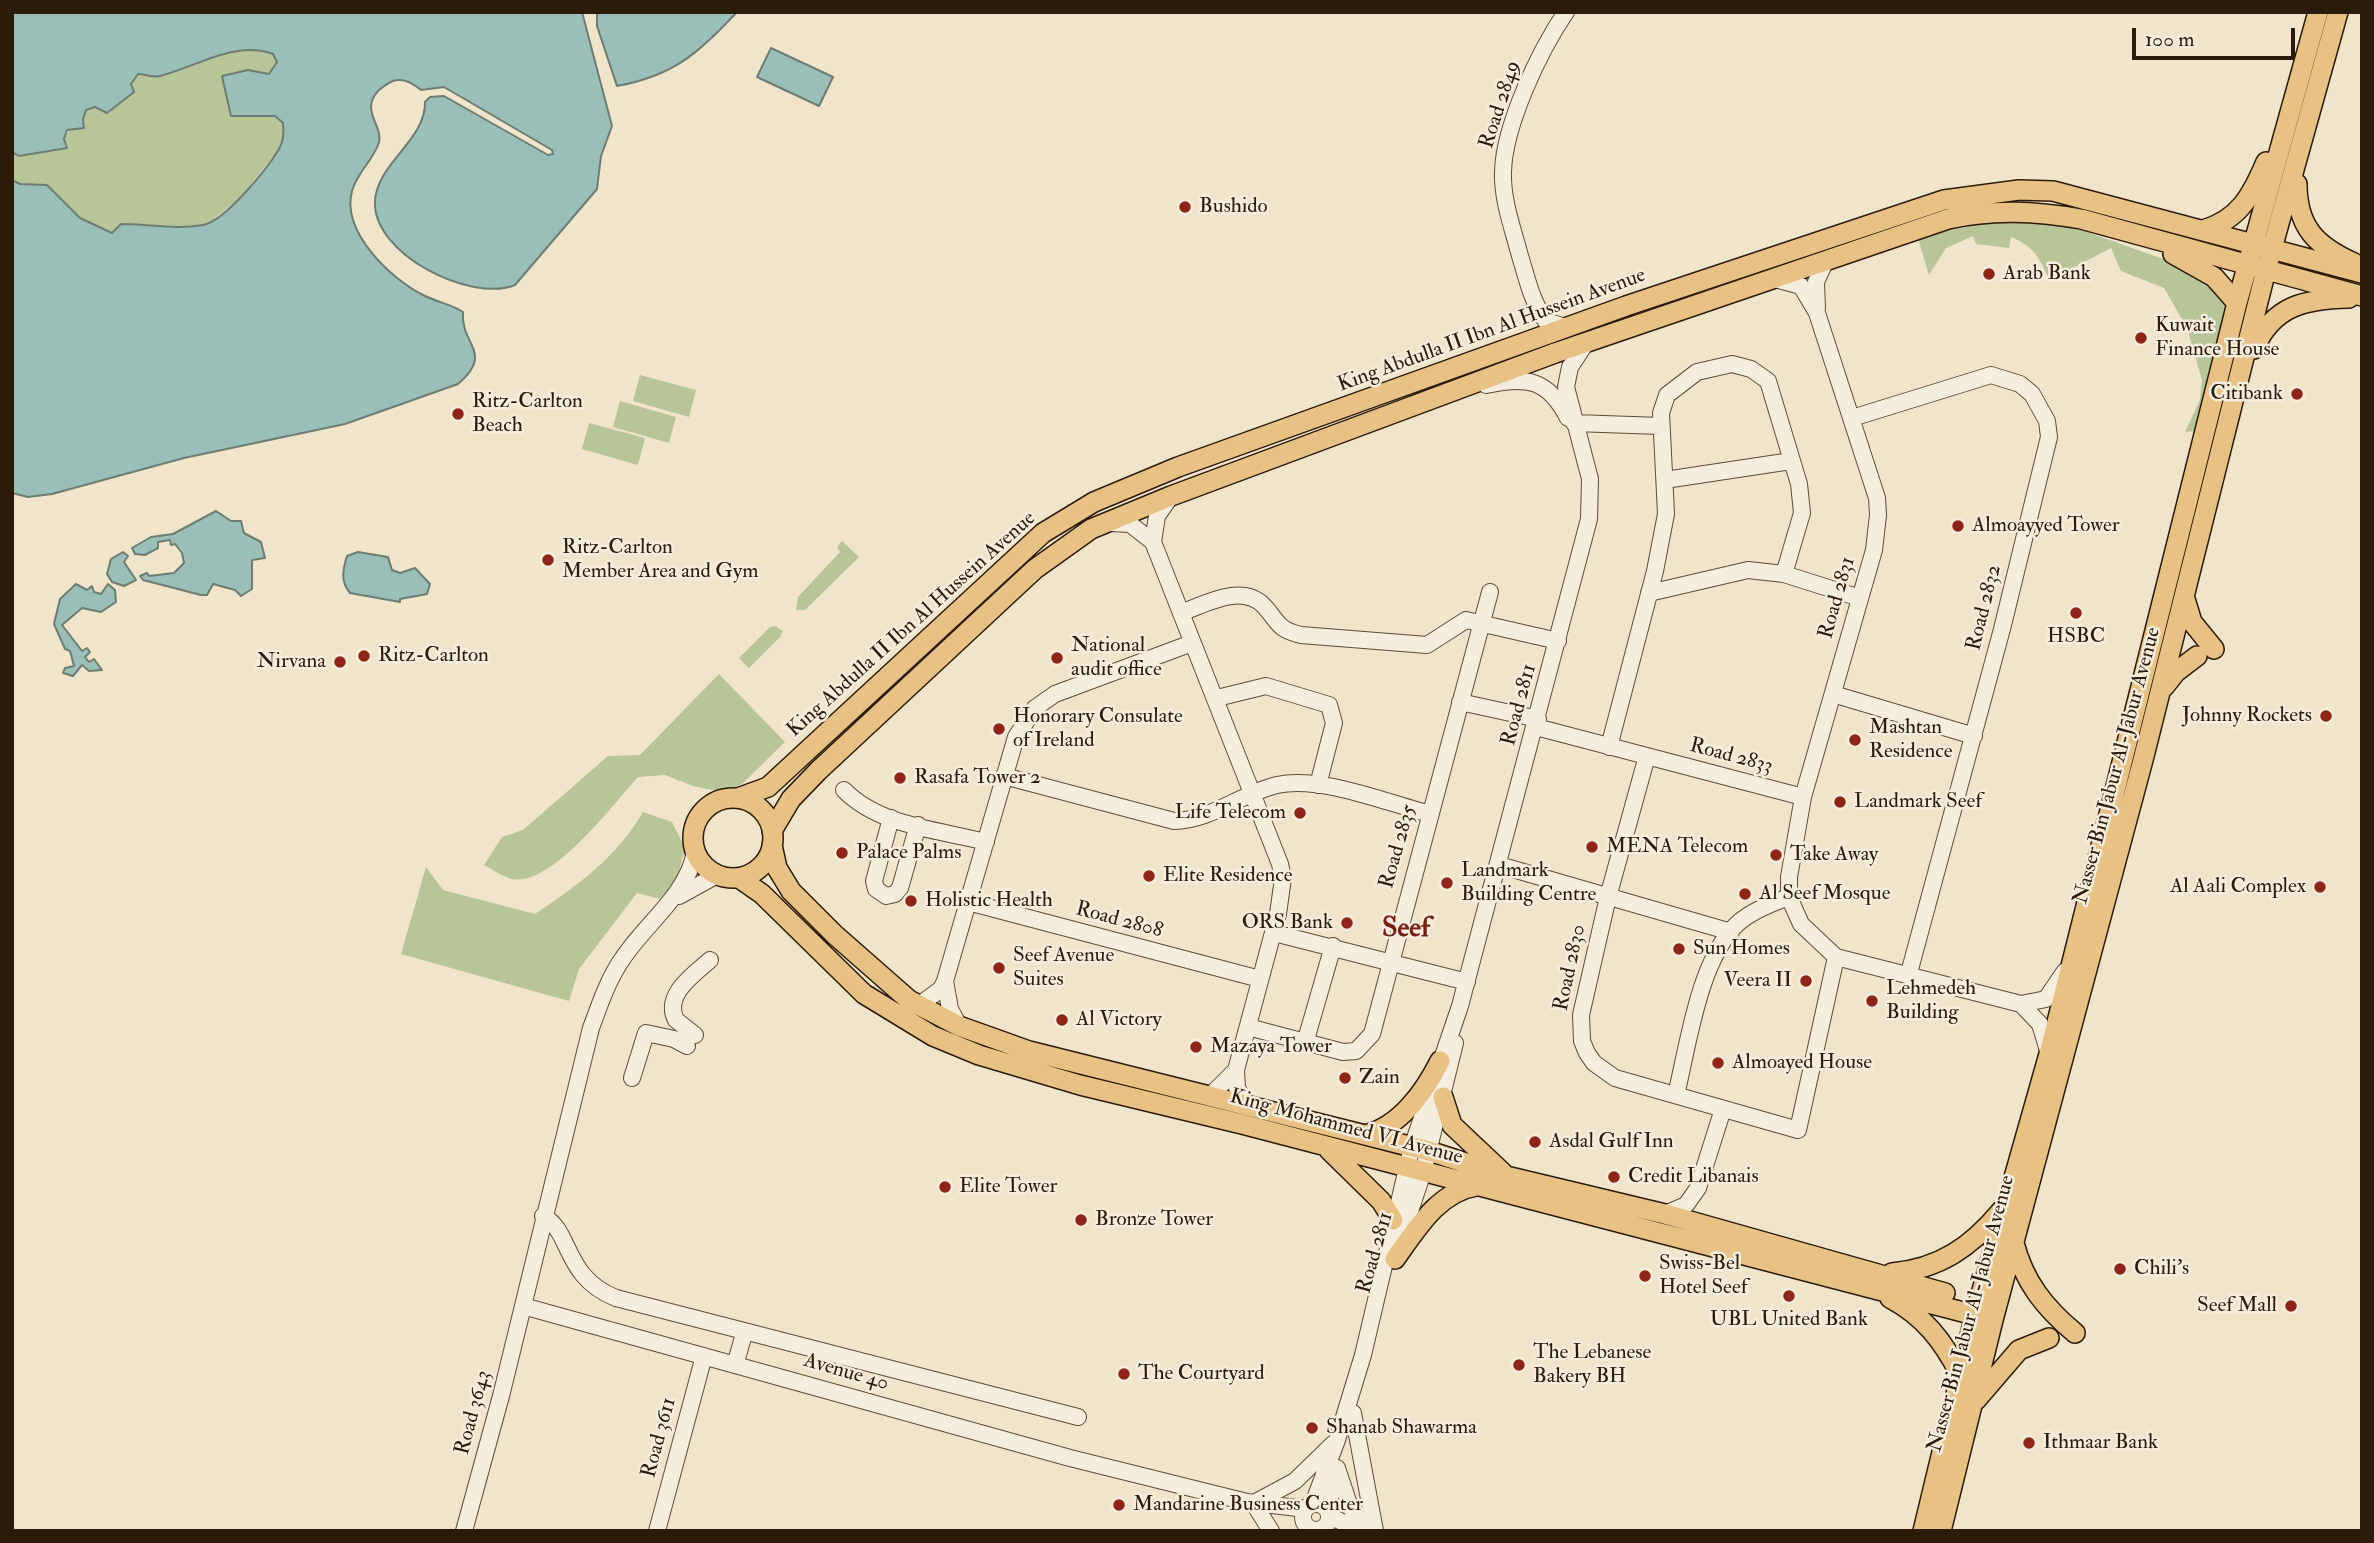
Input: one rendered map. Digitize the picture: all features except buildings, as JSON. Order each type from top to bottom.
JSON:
[{"type":"main road","name":"Nasser Bin Jabur Al-Jabur Avenue","points":[[1923,1531],[1960,1374],[2014,1242],[2160,694],[2234,398],[2257,267],[2292,107],[2318,12]]},
{"type":"main road","name":"Nasser Bin Jabur Al-Jabur Avenue","points":[[2263,246],[2300,153],[2338,12]]},
{"type":"main road","points":[[2203,230],[2221,225],[2240,210],[2258,181],[2292,107]]},
{"type":"main road","points":[[2300,153],[2297,208],[2304,225],[2335,254],[2362,267]]},
{"type":"main road","name":"King Abdulla II Ibn Al Hussein Avenue","points":[[738,798],[768,788],[1010,562],[1043,533],[1071,515],[1178,467],[1565,327],[1944,200],[2019,190],[2053,191],[2362,273]]},
{"type":"main road","name":"King Abdulla II Ibn Al Hussein Avenue","points":[[772,838],[791,799],[818,771],[1035,569],[1091,528],[1171,496],[1769,278],[1973,213],[2034,211],[2081,219],[2362,297]]},
{"type":"main road","points":[[2135,235],[2205,270],[2237,303]]},
{"type":"main road","name":"Nasser Bin Jabur Al-Jabur Avenue","points":[[1941,1531],[1971,1406],[2006,1204],[2049,1054],[2237,303],[2257,267]]},
{"type":"main road","points":[[2234,398],[2255,345],[2269,323],[2284,310],[2311,300],[2362,297]]},
{"type":"main road","points":[[2160,694],[2176,673],[2206,652],[2192,622],[2185,597]]},
{"type":"main road","points":[[738,798],[756,806],[772,838],[760,867],[738,878],[717,875],[706,869],[695,852],[692,837],[700,815],[719,800],[738,798]]},
{"type":"main road","name":"King Mohammed VI Avenue","points":[[772,838],[776,868],[791,891],[843,943],[918,1006],[959,1026],[1029,1051],[1420,1149],[1506,1176],[1665,1214],[1873,1280]]},
{"type":"main road","name":"King Mohammed VI Avenue","points":[[738,878],[762,894],[864,994],[933,1036],[979,1055],[1080,1085],[1476,1186],[1873,1280],[1986,1311]]},
{"type":"main road","points":[[1366,1135],[1386,1127],[1409,1107],[1430,1081],[1440,1061]]},
{"type":"main road","points":[[1443,1097],[1452,1125],[1506,1176]]},
{"type":"main road","points":[[1326,1147],[1381,1201],[1393,1220]]},
{"type":"main road","points":[[1395,1259],[1447,1196],[1460,1188],[1476,1186]]},
{"type":"main road","points":[[1873,1280],[1916,1271],[1951,1257],[1982,1235],[2006,1204]]},
{"type":"main road","points":[[2014,1242],[2020,1266],[2029,1283],[2054,1315],[2075,1333]]},
{"type":"main road","points":[[1873,1280],[1927,1324],[1945,1345],[1960,1374]]},
{"type":"main road","points":[[1971,1406],[2018,1350],[2049,1338]]},
{"type":"street","name":"Road 2849","points":[[1565,327],[1545,321],[1534,299],[1509,215],[1503,173],[1504,157],[1534,68],[1548,39],[1566,12]]},
{"type":"street","name":"Road 2831","points":[[1817,313],[1816,282],[1826,260]]},
{"type":"street","name":"Road 2831","points":[[1769,278],[1791,281],[1801,286],[1817,313],[1877,498],[1874,550],[1803,797],[1789,877],[1789,897]]},
{"type":"street","name":"Road 2849","points":[[1529,341],[1536,327],[1534,299]]},
{"type":"street","name":"Road 2811","points":[[1314,1520],[1337,1468],[1395,1259],[1440,1061],[1460,1006],[1499,865],[1592,499],[1590,478],[1566,387],[1570,368],[1586,343]]},
{"type":"street","points":[[1609,747],[1655,571],[1667,514],[1661,426],[1667,395],[1697,372],[1732,364],[1751,369],[1768,381],[1799,484],[1802,513],[1784,574]]},
{"type":"street","name":"Road 2832","points":[[1852,418],[1991,376],[2020,384],[2041,407],[2049,437],[1974,736],[1909,973]]},
{"type":"street","name":"Road 2811","points":[[1448,394],[1502,382],[1539,383],[1551,393],[1576,430]]},
{"type":"street","points":[[1576,430],[1661,426]]},
{"type":"street","points":[[1665,480],[1791,461]]},
{"type":"street","points":[[1171,496],[1157,516],[1153,541],[1192,643],[1217,698],[1283,878],[1273,933],[1236,1070],[1237,1088],[1246,1104]]},
{"type":"street","points":[[1091,528],[1119,522],[1130,524],[1153,541]]},
{"type":"street","points":[[1649,593],[1748,570],[1784,574],[1860,598]]},
{"type":"street","points":[[1655,571],[1683,585]]},
{"type":"street","name":"Road 2835","points":[[1248,1027],[1343,1052],[1356,1051],[1372,1034],[1389,960],[1490,592]]},
{"type":"street","points":[[1181,613],[1216,600],[1242,595],[1255,598],[1284,631],[1301,635],[1427,645],[1466,620],[1558,640]]},
{"type":"street","points":[[918,1006],[941,989],[945,981],[1004,776],[1024,720],[1055,694],[1192,643]]},
{"type":"street","points":[[1217,698],[1266,686],[1329,705],[1334,723],[1318,785]]},
{"type":"street","points":[[1833,694],[1974,736]]},
{"type":"street","name":"Road 2833","points":[[1460,702],[1537,723],[1609,747],[1803,797]]},
{"type":"street","points":[[1608,897],[1647,756]]},
{"type":"street","points":[[1004,776],[1174,821],[1194,818],[1278,785],[1318,785],[1430,814]]},
{"type":"street","points":[[844,790],[865,808],[891,818],[986,842]]},
{"type":"street","points":[[891,818],[874,881],[876,889],[886,896],[895,894],[900,888],[918,825]]},
{"type":"street","points":[[523,1306],[543,1216],[600,1002],[622,959],[683,884],[695,852]]},
{"type":"street","points":[[1499,865],[1731,932]]},
{"type":"street","points":[[654,918],[689,889],[717,875]]},
{"type":"street","name":"Road 2830","points":[[1608,897],[1581,1015],[1582,1041],[1594,1063],[1604,1072],[1798,1130],[1836,957]]},
{"type":"street","points":[[1676,1095],[1706,980],[1731,932],[1751,914],[1789,897],[1801,924],[1836,957],[1909,973],[2021,1004],[2046,999],[2070,963]]},
{"type":"street","name":"Road 2808","points":[[968,902],[1260,979]]},
{"type":"street","points":[[1273,933],[1389,960],[1467,982]]},
{"type":"street","points":[[1305,1043],[1333,946]]},
{"type":"street","points":[[632,1079],[646,1033],[691,1040],[676,1020],[674,1002],[680,988],[710,960]]},
{"type":"street","points":[[945,981],[950,1009],[959,1026]]},
{"type":"street","points":[[2021,1004],[2040,1024],[2049,1054]]},
{"type":"street","name":"Road 2811","points":[[1420,1149],[1443,1097],[1460,1006]]},
{"type":"street","points":[[1210,1096],[1236,1070]]},
{"type":"street","points":[[1707,1226],[1698,1199],[1698,1188],[1723,1109]]},
{"type":"street","name":"Road 2811","points":[[1314,1520],[1363,1355],[1393,1220],[1415,1170]]},
{"type":"street","points":[[1665,1214],[1686,1205],[1698,1188]]},
{"type":"street","name":"Avenue 40","points":[[543,1216],[551,1221],[583,1277],[604,1293],[744,1334],[1078,1417]]},
{"type":"street","name":"Avenue 40","points":[[523,1306],[1057,1454],[1314,1520]]},
{"type":"street","name":"Road 3643","points":[[464,1531],[523,1306]]},
{"type":"street","points":[[735,1364],[744,1334]]},
{"type":"street","name":"Road 3611","points":[[657,1531],[704,1356]]},
{"type":"street","points":[[1353,1413],[1375,1531]]},
{"type":"street","points":[[1271,1531],[1253,1504],[1295,1481],[1337,1440]]},
{"type":"street","points":[[1337,1468],[1350,1507],[1365,1531]]},
{"type":"street","points":[[1314,1520],[1365,1531]]},
{"type":"street","points":[[1314,1520],[1342,1531]]},
{"type":"green space","points":[[263,50],[273,54],[278,62],[269,74],[248,71],[283,123],[284,134],[280,148],[239,199],[206,225],[175,227],[121,224],[112,233],[80,218],[47,185],[20,184],[12,180],[12,152],[19,156],[66,148],[66,135],[86,110],[95,107],[106,113],[138,74],[149,75],[233,52]]},
{"type":"green space","points":[[1997,218],[2070,226],[2166,260],[2211,285],[2223,298],[2227,311],[2196,431],[2185,432],[2200,400],[2202,380],[2187,328],[2164,288],[2121,271],[2111,248],[2063,273],[2055,273],[2056,267],[2051,282],[2036,255],[2020,241],[2011,237],[2009,248],[1976,244],[1973,236],[1946,248],[1929,275],[1917,235]]},
{"type":"green space","points":[[640,375],[696,390],[689,417],[633,401]]},
{"type":"green space","points":[[620,401],[676,417],[669,443],[613,427]]},
{"type":"green space","points":[[589,423],[645,438],[638,465],[582,449]]},
{"type":"green space","points":[[842,541],[859,557],[805,610],[796,610],[798,597],[840,552],[837,547]]},
{"type":"green space","points":[[775,626],[783,631],[780,637],[749,668],[739,658],[770,627]]},
{"type":"green space","points":[[719,674],[785,742],[743,783],[726,793],[693,786],[665,775],[638,777],[581,841],[545,870],[528,878],[512,879],[484,865],[502,837],[523,830],[608,756],[640,755]]},
{"type":"green space","points":[[643,812],[672,822],[685,848],[677,879],[660,899],[637,893],[579,969],[569,1001],[401,954],[426,867],[443,890],[535,914],[566,893],[608,857]]},
{"type":"water","points":[[12,12],[582,12],[612,126],[601,156],[597,189],[515,285],[496,289],[474,287],[427,270],[406,256],[389,239],[378,221],[375,201],[384,175],[418,128],[425,102],[430,97],[444,96],[548,155],[553,154],[552,150],[444,87],[421,90],[404,80],[390,82],[379,90],[371,105],[379,132],[378,145],[352,191],[354,222],[371,252],[397,278],[423,295],[463,312],[463,323],[475,356],[469,373],[458,384],[345,424],[184,458],[52,494],[28,497],[12,493],[12,180],[20,184],[47,185],[80,218],[112,233],[121,224],[172,227],[203,225],[234,204],[255,181],[279,149],[284,130],[283,123],[275,116],[231,116],[222,76],[248,70],[269,74],[277,62],[273,54],[244,50],[216,56],[160,76],[138,74],[131,84],[134,92],[107,113],[95,107],[86,110],[84,128],[67,130],[64,139],[67,148],[19,156],[12,152]]},
{"type":"water","points":[[597,12],[737,12],[684,61],[654,76],[617,86],[597,26]]},
{"type":"water","points":[[771,48],[833,77],[819,106],[757,77]]},
{"type":"water","points":[[216,511],[231,521],[241,521],[244,533],[261,542],[265,558],[252,560],[252,589],[241,596],[235,590],[213,584],[207,595],[201,595],[143,580],[140,576],[147,573],[149,576],[174,573],[184,563],[182,553],[175,544],[171,545],[170,540],[158,542],[158,548],[145,555],[135,554],[132,548],[151,537],[173,534]]},
{"type":"water","points":[[123,552],[128,556],[124,562],[136,580],[124,586],[112,582],[107,574],[111,559]]},
{"type":"water","points":[[358,552],[388,557],[392,570],[400,573],[415,568],[430,584],[427,594],[400,599],[400,602],[350,593],[343,575],[344,566],[347,556]]},
{"type":"water","points":[[76,584],[87,590],[92,586],[94,592],[101,594],[108,584],[115,590],[116,602],[101,612],[82,608],[62,625],[82,651],[87,648],[90,652],[85,657],[89,662],[94,659],[102,670],[89,671],[82,665],[73,676],[63,673],[65,668],[74,666],[70,651],[65,649],[54,624],[60,599]]},
{"type":"place","name":"Bushido","points":[[1185,207]]},
{"type":"place","name":"Arab Bank","points":[[1989,274]]},
{"type":"place","name":"Kuwait Finance House","points":[[2141,338]]},
{"type":"place","name":"Citibank","points":[[2297,394]]},
{"type":"place","name":"Ritz-Carlton Beach","points":[[458,414]]},
{"type":"place","name":"Almoayyed Tower","points":[[1958,526]]},
{"type":"place","name":"Ritz-Carlton Member Area and Gym","points":[[548,560]]},
{"type":"place","name":"HSBC","points":[[2076,613]]},
{"type":"place","name":"Ritz-Carlton","points":[[364,656]]},
{"type":"place","name":"National audit office","points":[[1057,658]]},
{"type":"place","name":"Nirvana","points":[[340,662]]},
{"type":"place","name":"Johnny Rockets","points":[[2326,716]]},
{"type":"place","name":"Honorary Consulate of Ireland","points":[[999,729]]},
{"type":"place","name":"Mashtan Residence","points":[[1855,740]]},
{"type":"place","name":"Rasafa Tower 2","points":[[900,778]]},
{"type":"place","name":"Landmark Seef","points":[[1840,802]]},
{"type":"place","name":"Life Telecom","points":[[1300,813]]},
{"type":"place","name":"MENA Telecom","points":[[1592,847]]},
{"type":"place","name":"Palace Palms","points":[[842,853]]},
{"type":"place","name":"Take Away","points":[[1776,855]]},
{"type":"place","name":"Elite Residence","points":[[1149,876]]},
{"type":"place","name":"Landmark Building Centre","points":[[1447,883]]},
{"type":"place","name":"Al Aali Complex","points":[[2320,887]]},
{"type":"place","name":"Al Seef Mosque","points":[[1745,894]]},
{"type":"place","name":"Holistic Health","points":[[911,901]]},
{"type":"place","name":"ORS Bank","points":[[1347,923]]},
{"type":"place","name":"Sun Homes","points":[[1679,949]]},
{"type":"place","name":"Seef Avenue Suites","points":[[999,968]]},
{"type":"place","name":"Veera II","points":[[1806,981]]},
{"type":"place","name":"Lehmedeh Building","points":[[1872,1001]]},
{"type":"place","name":"Al Victory","points":[[1062,1020]]},
{"type":"place","name":"Mazaya Tower","points":[[1196,1047]]},
{"type":"place","name":"Almoayed House","points":[[1718,1063]]},
{"type":"place","name":"Zain","points":[[1345,1078]]},
{"type":"place","name":"Asdal Gulf Inn","points":[[1535,1142]]},
{"type":"place","name":"Credit Libanais","points":[[1614,1177]]},
{"type":"place","name":"Elite Tower","points":[[945,1187]]},
{"type":"place","name":"Bronze Tower","points":[[1081,1220]]},
{"type":"place","name":"Chili's","points":[[2120,1269]]},
{"type":"place","name":"Swiss-Bel Hotel Seef","points":[[1645,1276]]},
{"type":"place","name":"UBL United Bank","points":[[1789,1296]]},
{"type":"place","name":"Seef Mall","points":[[2291,1306]]},
{"type":"place","name":"The Lebanese Bakery BH","points":[[1519,1365]]},
{"type":"place","name":"The Courtyard","points":[[1124,1374]]},
{"type":"place","name":"Shanab Shawarma","points":[[1312,1428]]},
{"type":"place","name":"Ithmaar Bank","points":[[2029,1443]]},
{"type":"place","name":"Mandarine Business Center","points":[[1119,1505]]},
{"type":"district","name":"Seef","points":[[1406,930]]}]
